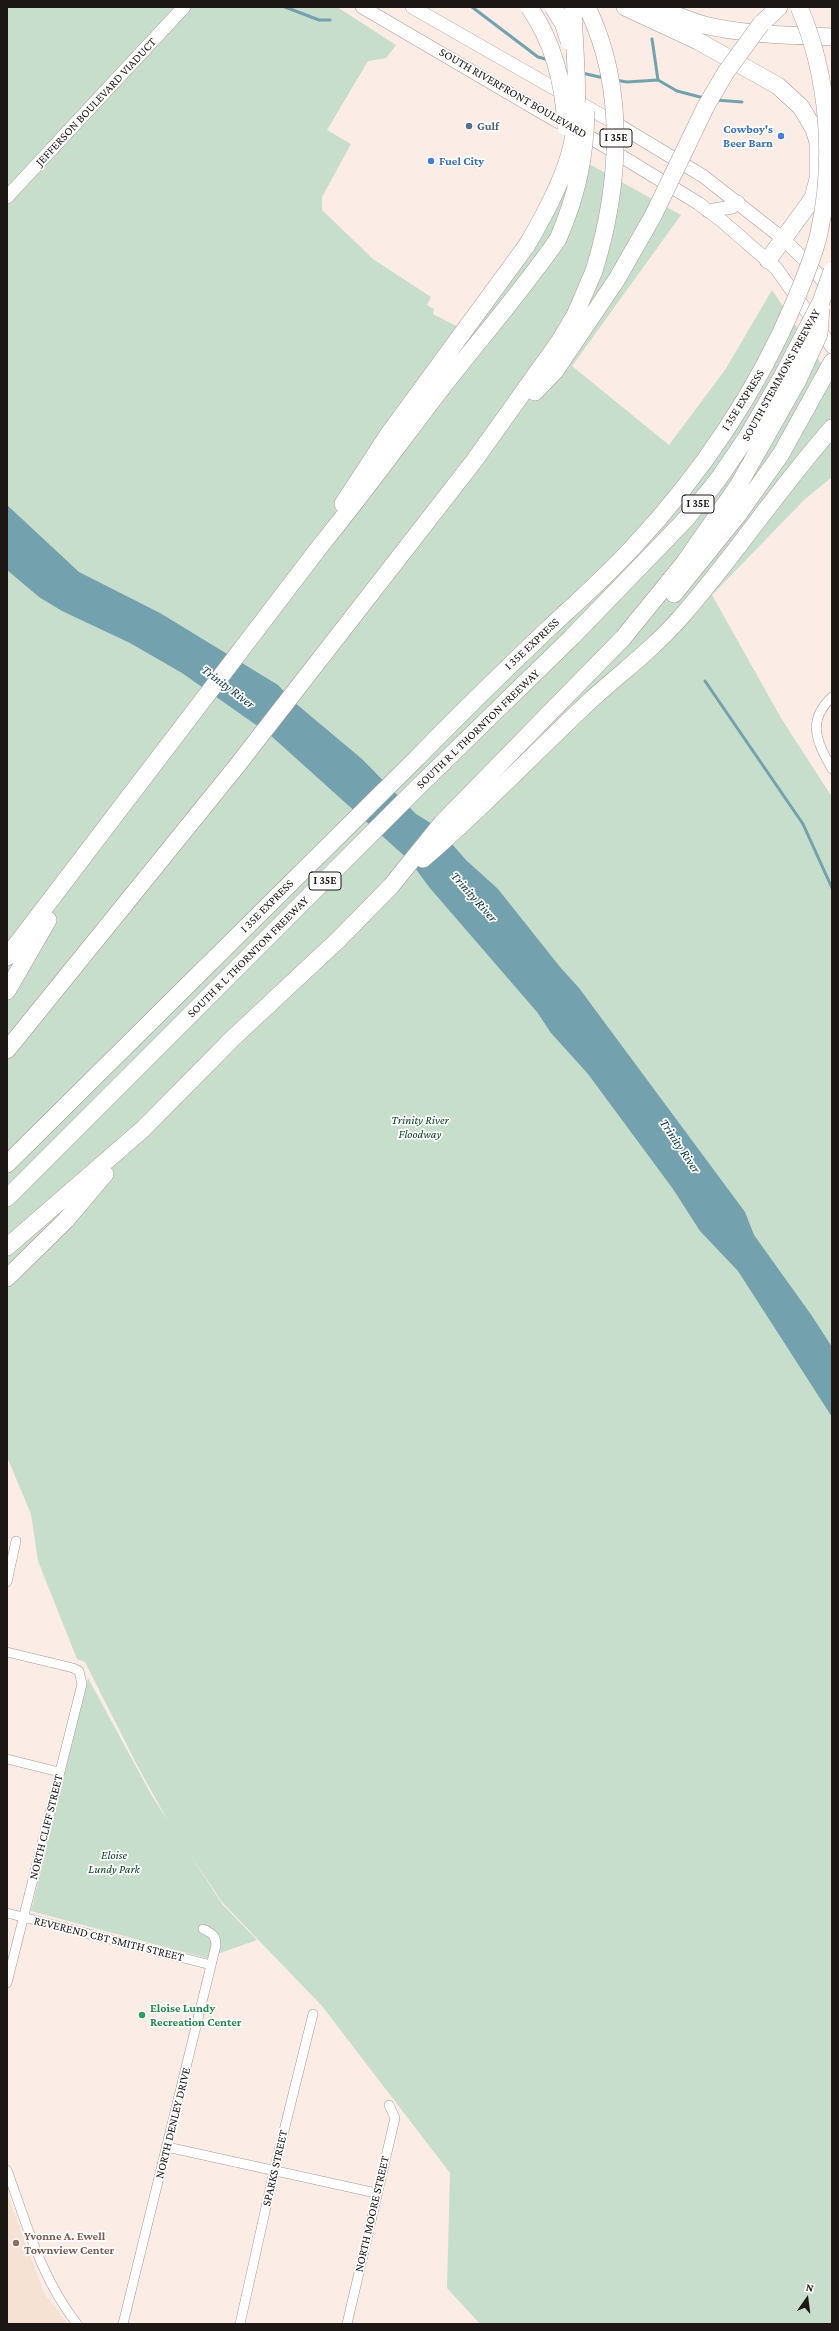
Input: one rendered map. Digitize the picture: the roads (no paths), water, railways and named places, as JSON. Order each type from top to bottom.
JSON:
[{"type":"highway","points":[[529,7],[538,20],[551,48],[560,79],[565,111],[566,144],[561,190],[536,271]]},
{"type":"highway","points":[[7,957],[321,545],[361,496],[441,389],[536,271],[558,238],[569,213],[585,147],[586,101],[579,68],[563,23],[553,7]]},
{"type":"highway","points":[[321,545],[352,488],[390,432],[527,245],[548,208],[573,138],[576,108],[572,7]]},
{"type":"highway","name":"I 35E","points":[[7,1050],[236,767],[493,435],[560,342],[575,315],[594,271],[607,222],[616,160],[615,115],[601,37],[587,7]]},
{"type":"highway","points":[[625,7],[684,34],[778,86],[801,107],[814,129],[818,142],[818,179],[813,198],[807,209],[782,238],[768,260]]},
{"type":"highway","points":[[655,7],[703,24],[732,30],[776,35],[832,37]]},
{"type":"highway","points":[[493,435],[555,371],[590,320],[617,278],[652,216],[706,106],[726,72],[761,24],[779,7]]},
{"type":"highway","name":"I 35E EXPRESS","points":[[7,1164],[479,694],[635,545],[696,472],[748,394],[779,338],[806,277],[819,233],[827,149],[825,109],[818,61],[799,7]]},
{"type":"highway","name":"SOUTH STEMMONS FREEWAY","points":[[643,565],[685,520],[717,481],[791,377],[826,297],[832,271]]},
{"type":"highway","points":[[689,567],[737,516],[781,454],[832,362]]},
{"type":"highway","points":[[391,886],[442,823],[515,749],[568,706],[635,640],[689,567],[738,486],[791,377]]},
{"type":"highway","points":[[7,1248],[143,1129],[233,1038],[338,940],[391,886],[457,830],[593,699],[637,661],[680,618],[773,499],[832,428]]},
{"type":"highway","name":"SOUTH R L THORNTON FREEWAY","points":[[7,1198],[643,565]]},
{"type":"highway","points":[[7,991],[39,934],[133,810],[172,742]]},
{"type":"highway","points":[[7,1278],[66,1220],[143,1129]]},
{"type":"highway","points":[[7,1263],[72,1203],[96,1185]]},
{"type":"main road","name":"JEFFERSON BOULEVARD VIADUCT","points":[[7,197],[184,7]]},
{"type":"main road","name":"SOUTH RIVERFRONT BOULEVARD","points":[[362,7],[555,120],[612,150],[708,211],[776,268],[832,347]]},
{"type":"main road","name":"SOUTH RIVERFRONT BOULEVARD","points":[[412,7],[661,150],[703,176],[782,238],[809,264],[826,297]]},
{"type":"main road","points":[[555,120],[578,116],[592,120],[661,150]]},
{"type":"main road","points":[[708,211],[732,207],[738,202]]},
{"type":"street","points":[[832,697],[822,706],[817,716],[817,736],[820,748],[832,769]]},
{"type":"street","points":[[7,1582],[16,1541]]},
{"type":"street","name":"NORTH CLIFF STREET","points":[[7,1652],[67,1665],[79,1671],[82,1684],[7,1983]]},
{"type":"street","points":[[7,1759],[59,1772]]},
{"type":"street","name":"REVEREND CBT SMITH STREET","points":[[7,1913],[211,1965]]},
{"type":"street","name":"NORTH DENLEY DRIVE","points":[[123,2324],[211,1965],[216,1938],[211,1932],[203,1929]]},
{"type":"street","name":"SPARKS STREET","points":[[240,2324],[274,2171],[313,2014]]},
{"type":"street","name":"NORTH MOORE STREET","points":[[347,2324],[376,2193],[395,2118],[389,2105]]},
{"type":"street","points":[[167,2147],[376,2193]]},
{"type":"street","points":[[7,2170],[46,2276],[52,2288],[77,2324]]},
{"type":"water","name":"Trinity River","points":[[7,505],[79,572],[160,613],[278,685],[294,702],[362,759],[416,814],[437,827],[466,860],[498,889],[560,967],[579,988],[745,1212],[754,1235],[812,1316],[832,1347],[832,1417],[738,1271],[700,1231],[673,1189],[588,1074],[551,1033],[537,1012],[429,887],[410,861],[269,734],[182,673],[130,643],[62,611],[39,597],[7,570]]},
{"type":"waterway","points":[[285,7],[319,20],[330,20]]},
{"type":"waterway","points":[[472,7],[538,57],[549,60]]},
{"type":"waterway","points":[[615,80],[627,82],[658,80],[652,39]]},
{"type":"waterway","points":[[582,73],[604,78]]},
{"type":"waterway","points":[[658,80],[677,91],[704,98]]},
{"type":"waterway","points":[[715,100],[742,102]]},
{"type":"waterway","points":[[705,681],[803,824],[832,888]]},
{"type":"place","name":"Gulf","points":[[469,126]]},
{"type":"place","name":"Cowboy's Beer Barn","points":[[781,136]]},
{"type":"place","name":"Fuel City","points":[[431,161]]},
{"type":"place","name":"Eloise Lundy Recreation Center","points":[[142,2015]]},
{"type":"place","name":"Yvonne A. Ewell Townview Center","points":[[16,2243]]},
{"type":"park label","name":"Trinity River Floodway","points":[[420,1127]]},
{"type":"park label","name":"Eloise Lundy Park","points":[[114,1862]]}]
